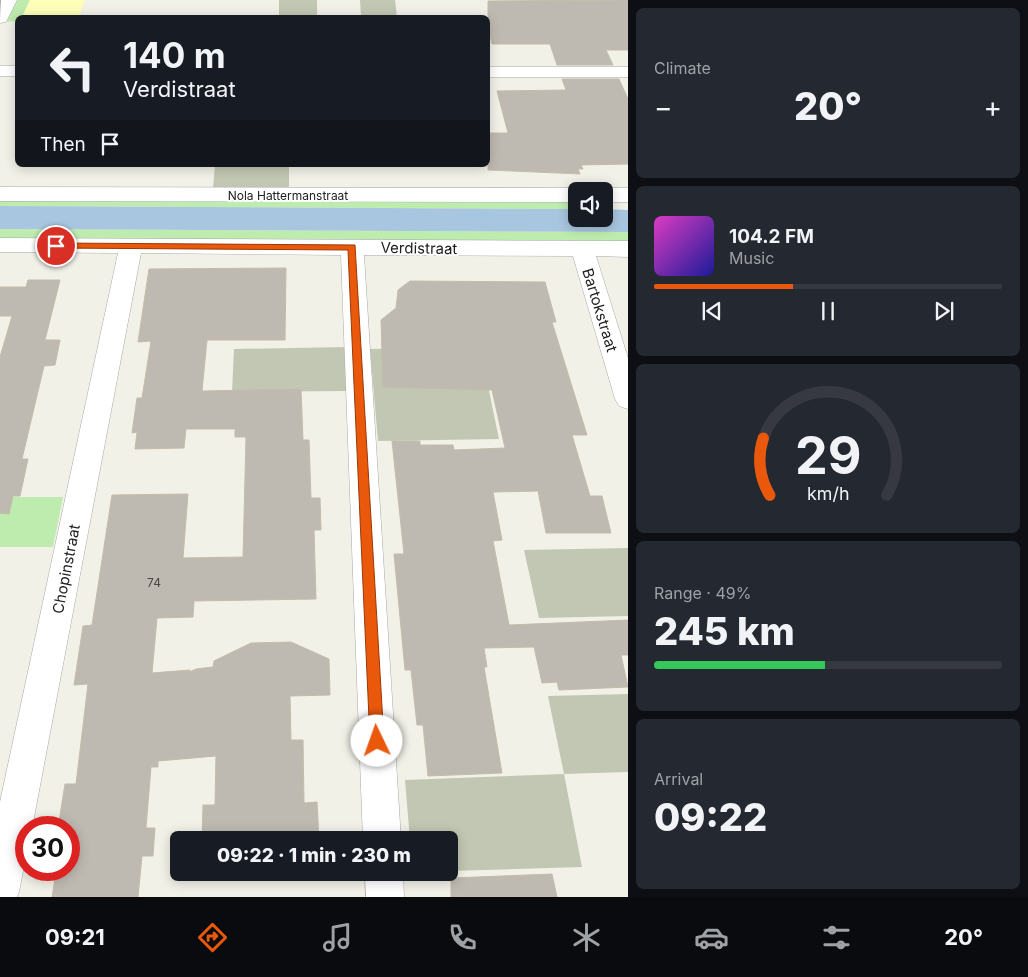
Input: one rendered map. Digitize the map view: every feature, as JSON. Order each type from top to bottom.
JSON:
[{"type":"street","points":[[0,18],[9,0]]},
{"type":"street","points":[[0,71],[15,71]]},
{"type":"street","points":[[490,72],[628,72]]},
{"type":"street","name":"Nola Hattermanstraat","points":[[0,194],[568,195]]},
{"type":"street","points":[[613,195],[628,195]]},
{"type":"street","name":"Verdistraat","points":[[0,245],[628,249]]},
{"type":"street","name":"Chopinstraat","points":[[0,892],[131,247]]},
{"type":"street","points":[[352,247],[382,831]]},
{"type":"street","name":"Bartokstraat","points":[[582,249],[628,399]]},
{"type":"street","points":[[384,881],[385,897]]},
{"type":"shaded area","points":[[17,0],[30,0],[23,15],[15,15],[15,21],[5,22]]},
{"type":"shaded area","points":[[279,0],[317,0],[317,15],[279,15]]},
{"type":"shaded area","points":[[360,0],[395,0],[397,15],[361,15]]},
{"type":"shaded area","points":[[215,167],[289,167],[289,188],[213,188]]},
{"type":"shaded area","points":[[0,200],[568,201],[568,209],[0,206]]},
{"type":"shaded area","points":[[0,229],[628,232],[628,242],[0,240]]},
{"type":"shaded area","points":[[347,347],[350,391],[232,392],[234,349]]},
{"type":"shaded area","points":[[480,347],[499,439],[378,441],[370,349]]},
{"type":"shaded area","points":[[0,497],[63,497],[53,547],[0,547]]},
{"type":"shaded area","points":[[628,548],[628,616],[539,618],[524,550]]},
{"type":"shaded area","points":[[628,694],[628,772],[564,774],[548,696]]},
{"type":"shaded area","points":[[564,774],[582,867],[458,871],[458,831],[409,831],[405,780]]},
{"type":"sand","points":[[30,0],[85,0],[80,15],[23,15]]},
{"type":"water","points":[[0,206],[568,209],[568,227],[613,227],[613,209],[628,210],[628,232],[0,229]]},
{"type":"building","points":[[628,0],[628,50],[606,50],[613,65],[557,65],[550,44],[492,44],[488,1]]},
{"type":"building","points":[[562,79],[619,79],[628,99],[628,164],[581,165],[583,169],[578,169],[580,174],[488,170],[488,167],[490,167],[490,133],[508,133],[497,91],[566,90]]},
{"type":"building","points":[[286,268],[285,340],[207,340],[202,391],[301,389],[303,440],[309,440],[311,498],[320,498],[321,530],[314,530],[316,599],[194,601],[193,617],[157,618],[152,673],[190,670],[189,672],[196,669],[213,667],[214,661],[251,643],[291,642],[329,659],[330,695],[290,696],[291,740],[303,740],[304,803],[317,802],[319,831],[202,831],[203,805],[215,805],[216,756],[158,761],[158,767],[151,767],[146,828],[155,828],[153,856],[142,856],[138,897],[52,897],[55,881],[80,881],[80,816],[60,816],[65,784],[76,784],[88,684],[74,685],[83,626],[92,625],[112,495],[188,494],[183,558],[243,557],[246,437],[235,437],[235,429],[186,429],[184,448],[135,449],[137,432],[132,433],[137,398],[142,398],[151,341],[138,342],[149,269]]},
{"type":"building","points":[[28,280],[60,280],[45,340],[60,340],[55,365],[44,366],[22,459],[28,459],[20,496],[13,496],[9,514],[0,513],[0,357],[12,316],[0,316],[0,287],[26,287]]},
{"type":"building","points":[[410,281],[545,282],[556,322],[552,322],[587,435],[572,435],[590,496],[602,496],[611,533],[546,533],[538,491],[493,492],[502,540],[493,541],[509,625],[628,620],[628,655],[621,655],[628,687],[559,690],[557,682],[542,683],[534,647],[484,648],[487,667],[484,667],[502,773],[428,776],[423,725],[417,725],[411,670],[405,670],[394,554],[404,554],[392,441],[420,441],[420,445],[453,445],[454,450],[505,448],[492,390],[383,387],[381,320],[396,308],[398,290]]},
{"type":"building","points":[[552,874],[557,897],[451,897],[451,881],[458,881],[458,878]]},
{"type":"route","points":[[56,246],[352,247],[377,741]]}]
